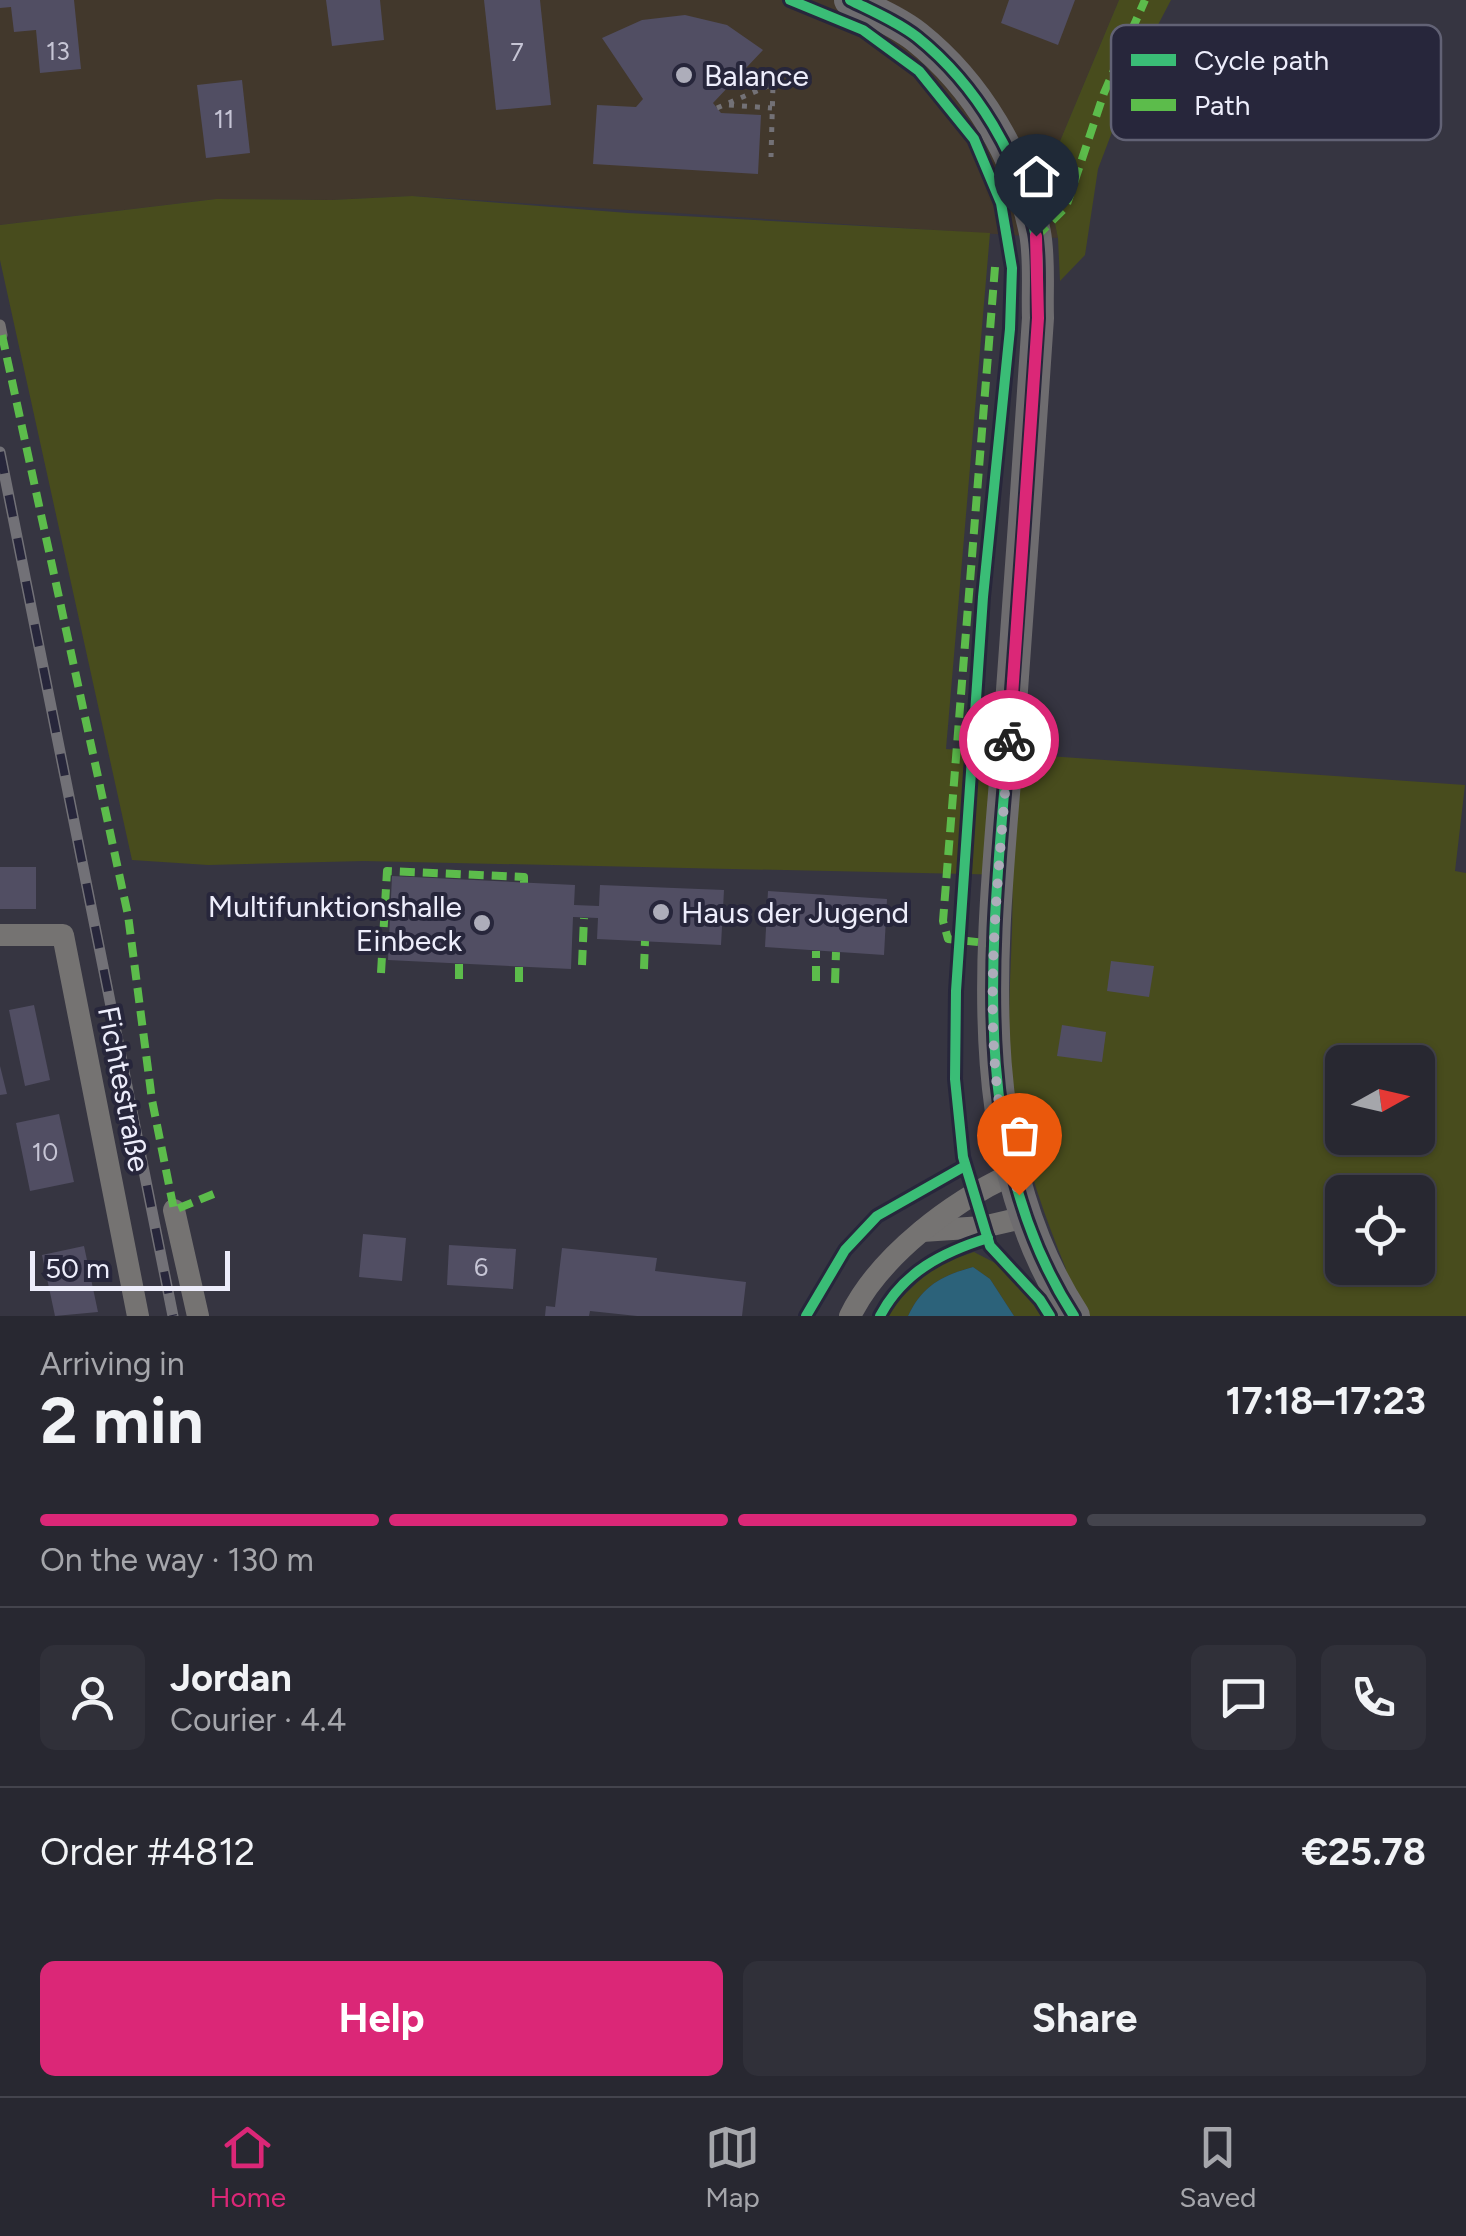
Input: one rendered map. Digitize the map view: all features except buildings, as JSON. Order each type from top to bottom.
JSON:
[{"type":"street","points":[[850,0],[916,36],[964,82],[993,127],[1024,189],[1036,236],[1038,318],[994,994],[994,1060],[1012,1174],[1026,1217],[1074,1316]]},
{"type":"street","name":"Fichtestraße","points":[[0,936],[63,935],[138,1316]]},
{"type":"street","points":[[850,1316],[880,1274],[922,1231],[973,1192],[1012,1174]]},
{"type":"street","points":[[174,1210],[198,1316]]},
{"type":"street","points":[[922,1231],[983,1227],[1026,1217]]},
{"type":"path","points":[[717,108],[772,84],[771,157]]},
{"type":"path","points":[[726,105],[772,108]]},
{"type":"shaded area","points":[[0,0],[1119,0],[1045,177],[1058,238],[413,196],[216,199],[0,225]]},
{"type":"green space","points":[[1119,0],[1171,0],[1158,25],[1111,25],[1111,135],[1098,169],[1085,255],[1060,281],[1058,238],[1045,177]]},
{"type":"green space","points":[[412,196],[628,213],[990,233],[946,749],[1465,785],[1455,871],[1466,873],[1466,1316],[1014,1316],[990,1279],[973,1267],[934,1284],[908,1316],[886,1316],[936,1265],[974,1252],[1001,1266],[1024,1294],[1066,1269],[1033,1178],[1012,1084],[1012,875],[364,861],[208,865],[132,860],[0,260],[0,225],[216,199]]},
{"type":"water","points":[[973,1267],[990,1279],[1014,1316],[908,1316],[934,1284]]},
{"type":"railway","points":[[0,452],[173,1316]]},
{"type":"marked path","points":[[1134,25],[1145,0]]},
{"type":"marked path","points":[[1036,237],[1066,207],[1111,77]]},
{"type":"marked path","points":[[995,267],[943,921],[948,939],[996,944]]},
{"type":"marked path","points":[[2,335],[128,915],[152,1100],[174,1210],[216,1193]]},
{"type":"marked path","points":[[381,973],[387,871],[524,877],[524,883]]},
{"type":"marked path","points":[[582,965],[584,918]]},
{"type":"marked path","points":[[644,969],[645,941]]},
{"type":"marked path","points":[[816,951],[816,981]]},
{"type":"marked path","points":[[835,983],[836,952]]},
{"type":"marked path","points":[[459,964],[459,979]]},
{"type":"marked path","points":[[519,967],[519,982]]},
{"type":"cycle path","points":[[790,0],[863,30],[919,71],[974,139],[1001,203],[1012,268],[1010,329],[983,597],[956,991],[955,1079],[963,1157],[990,1246],[1050,1316]]},
{"type":"cycle path","points":[[850,0],[910,32],[959,77],[1007,151],[1035,233],[1038,318],[998,871],[994,1025],[1000,1101],[1014,1176],[1038,1248],[1074,1316]]},
{"type":"cycle path","points":[[806,1316],[845,1250],[877,1216],[965,1166]]},
{"type":"cycle path","points":[[880,1316],[912,1276],[955,1250],[988,1238]]},
{"type":"way so far","points":[[1009,740],[1000,862],[994,1060],[1001,1118],[1019,1195]]},
{"type":"place","name":"Balance","points":[[684,75]]},
{"type":"place","name":"Haus der Jugend","points":[[661,912]]},
{"type":"place","name":"Multifunktionshalle Einbeck","points":[[482,923]]},
{"type":"route","points":[[1009,740],[1038,318],[1036,236]]}]
